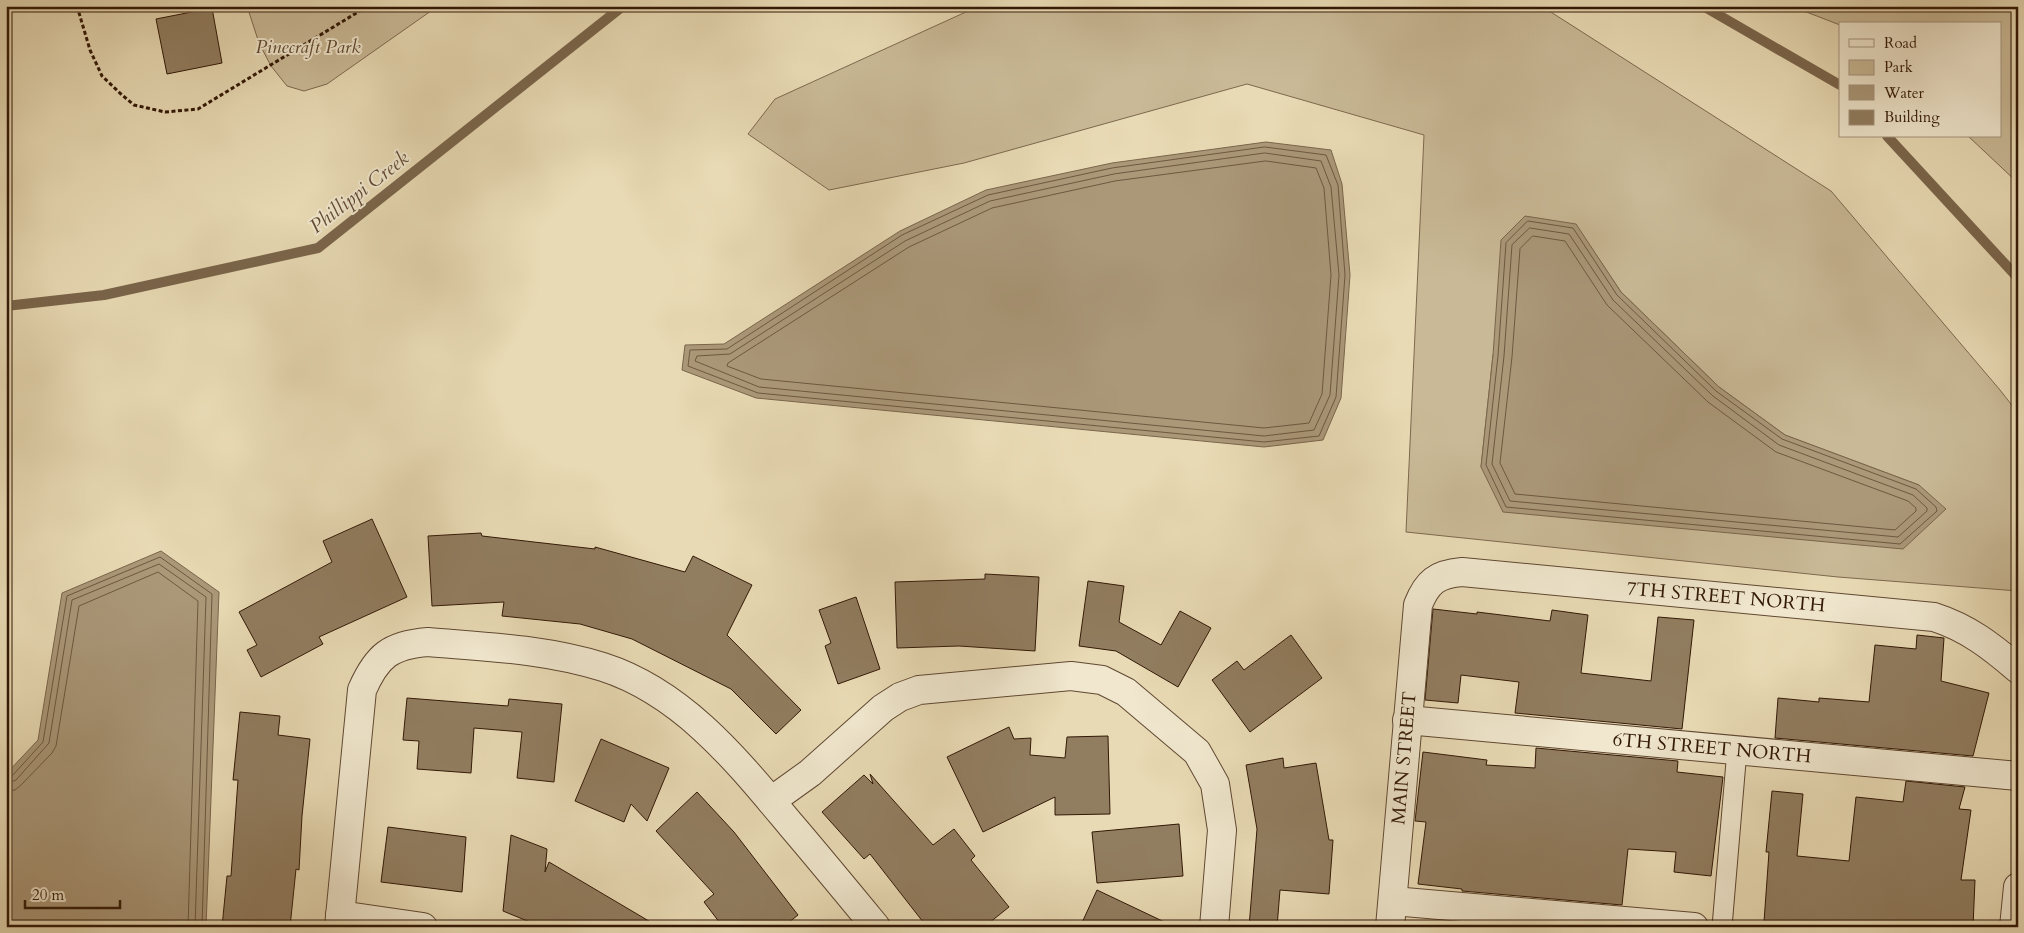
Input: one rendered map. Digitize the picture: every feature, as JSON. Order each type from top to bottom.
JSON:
[{"type":"street","name":"7TH STREET NORTH","points":[[1424,590],[1434,580],[1447,573],[1462,572],[1934,617],[1956,624],[1986,642],[2018,669]]},
{"type":"street","name":"MAIN STREET","points":[[1392,914],[1418,605],[1424,590]]},
{"type":"street","points":[[423,927],[340,921],[362,690],[372,669],[396,648],[411,643],[428,642],[547,653],[604,668],[645,686],[687,714],[730,753],[876,927]]},
{"type":"street","points":[[771,801],[810,773],[883,708],[900,697],[919,690],[1071,676],[1102,680],[1126,692],[1197,752],[1215,784],[1222,830],[1214,927]]},
{"type":"street","name":"6TH STREET NORTH","points":[[1407,720],[2018,776]]},
{"type":"street","points":[[2014,927],[2018,887]]},
{"type":"street","points":[[1392,914],[1694,927]]},
{"type":"lane","points":[[1722,927],[1737,750]]},
{"type":"path","points":[[77,6],[90,50],[102,76],[134,104],[165,112],[198,109],[368,6]]},
{"type":"green space","name":"Pinecraft Park","points":[[247,6],[438,6],[327,84],[304,91],[287,86],[271,66],[259,43]]},
{"type":"green space","points":[[979,6],[1543,7],[1831,191],[2000,390],[2018,413],[2018,591],[1838,577],[1406,532],[1424,135],[1247,84],[964,163],[829,190],[748,134],[775,99]],"holes":[[[1575,224],[1621,292],[1719,387],[1785,435],[1919,485],[1481,467],[1493,355]]]},
{"type":"green space","points":[[1791,6],[2018,6],[2018,183],[1970,138],[2002,138],[2002,22],[1839,22],[1839,25]]},
{"type":"water","points":[[1266,142],[1331,150],[1342,184],[1350,275],[1341,398],[1323,440],[1264,447],[756,398],[682,370],[685,345],[724,344],[900,231],[986,190],[1112,163]]},
{"type":"water","points":[[1525,216],[1576,224],[1621,292],[1719,387],[1785,435],[1919,485],[1946,509],[1903,549],[1503,512],[1481,467],[1493,355],[1501,240]]},
{"type":"water","points":[[161,551],[219,592],[206,927],[6,927],[6,774],[38,740],[62,593]]},
{"type":"building","points":[[212,8],[222,63],[167,74],[156,19]]},
{"type":"building","points":[[372,519],[407,597],[319,637],[323,644],[261,677],[247,650],[257,645],[239,612],[332,562],[323,541]]},
{"type":"building","points":[[481,533],[482,536],[595,549],[595,547],[685,572],[693,556],[752,585],[727,635],[801,710],[776,734],[731,689],[632,639],[580,624],[502,616],[504,602],[432,606],[428,536]]},
{"type":"building","points":[[985,574],[1039,577],[1035,651],[959,646],[897,648],[895,582],[985,579]]},
{"type":"building","points":[[1088,581],[1124,586],[1119,622],[1161,645],[1180,611],[1211,628],[1178,687],[1116,651],[1079,646]]},
{"type":"building","points":[[856,597],[880,669],[838,684],[825,646],[831,643],[819,610]]},
{"type":"building","points":[[1433,609],[1477,614],[1477,612],[1550,621],[1552,610],[1588,615],[1581,673],[1651,681],[1658,617],[1694,620],[1682,729],[1515,713],[1519,682],[1461,675],[1458,703],[1425,700]]},
{"type":"building","points":[[1291,635],[1322,678],[1250,732],[1212,680],[1237,661],[1244,670]]},
{"type":"building","points":[[1917,635],[1944,638],[1941,681],[1989,693],[1973,756],[1775,738],[1778,698],[1819,702],[1819,698],[1869,702],[1875,645],[1916,649]]},
{"type":"building","points":[[407,698],[508,706],[509,699],[562,704],[554,782],[517,778],[522,732],[474,728],[471,773],[417,769],[419,741],[403,740]]},
{"type":"building","points":[[240,712],[280,716],[278,735],[310,739],[302,816],[299,870],[296,869],[290,927],[222,927],[227,876],[231,876],[238,780],[233,780]]},
{"type":"building","points":[[1009,727],[1014,739],[1031,738],[1030,755],[1065,758],[1067,737],[1108,736],[1110,814],[1055,815],[1055,797],[983,832],[947,757]]},
{"type":"building","points":[[601,739],[669,768],[647,821],[631,804],[624,822],[575,801]]},
{"type":"building","points":[[1536,748],[1678,761],[1677,772],[1723,777],[1711,876],[1674,872],[1676,852],[1628,849],[1622,905],[1462,891],[1462,889],[1418,884],[1426,822],[1415,821],[1423,752],[1487,760],[1486,765],[1535,768]]},
{"type":"building","points":[[1283,758],[1284,768],[1316,763],[1329,840],[1333,840],[1329,894],[1280,890],[1277,927],[1249,927],[1257,829],[1246,765]]},
{"type":"building","points":[[870,774],[933,845],[954,829],[975,856],[971,860],[1009,907],[984,927],[927,927],[870,854],[864,859],[822,812],[864,775],[873,784]]},
{"type":"building","points":[[1906,781],[1965,787],[1959,809],[1971,810],[1961,880],[1975,880],[1973,927],[1807,927],[1807,925],[1764,922],[1769,852],[1766,852],[1772,791],[1803,794],[1797,856],[1849,861],[1856,797],[1903,802]]},
{"type":"building","points":[[697,792],[734,832],[798,915],[783,927],[723,927],[704,902],[714,894],[656,831]]},
{"type":"building","points":[[1179,824],[1183,876],[1097,883],[1092,832]]},
{"type":"building","points":[[388,827],[466,837],[462,892],[381,882]]},
{"type":"building","points":[[511,835],[547,849],[545,872],[549,862],[659,927],[542,927],[503,911]]},
{"type":"building","points":[[1097,890],[1175,927],[1080,927]]},
{"type":"waterway","name":"Phillippi Creek","points":[[6,306],[104,295],[318,248],[623,6]]},
{"type":"waterway","name":"Phillippi Creek","points":[[1703,6],[1839,84]]},
{"type":"waterway","name":"Phillippi Creek","points":[[1889,138],[2018,278]]}]
